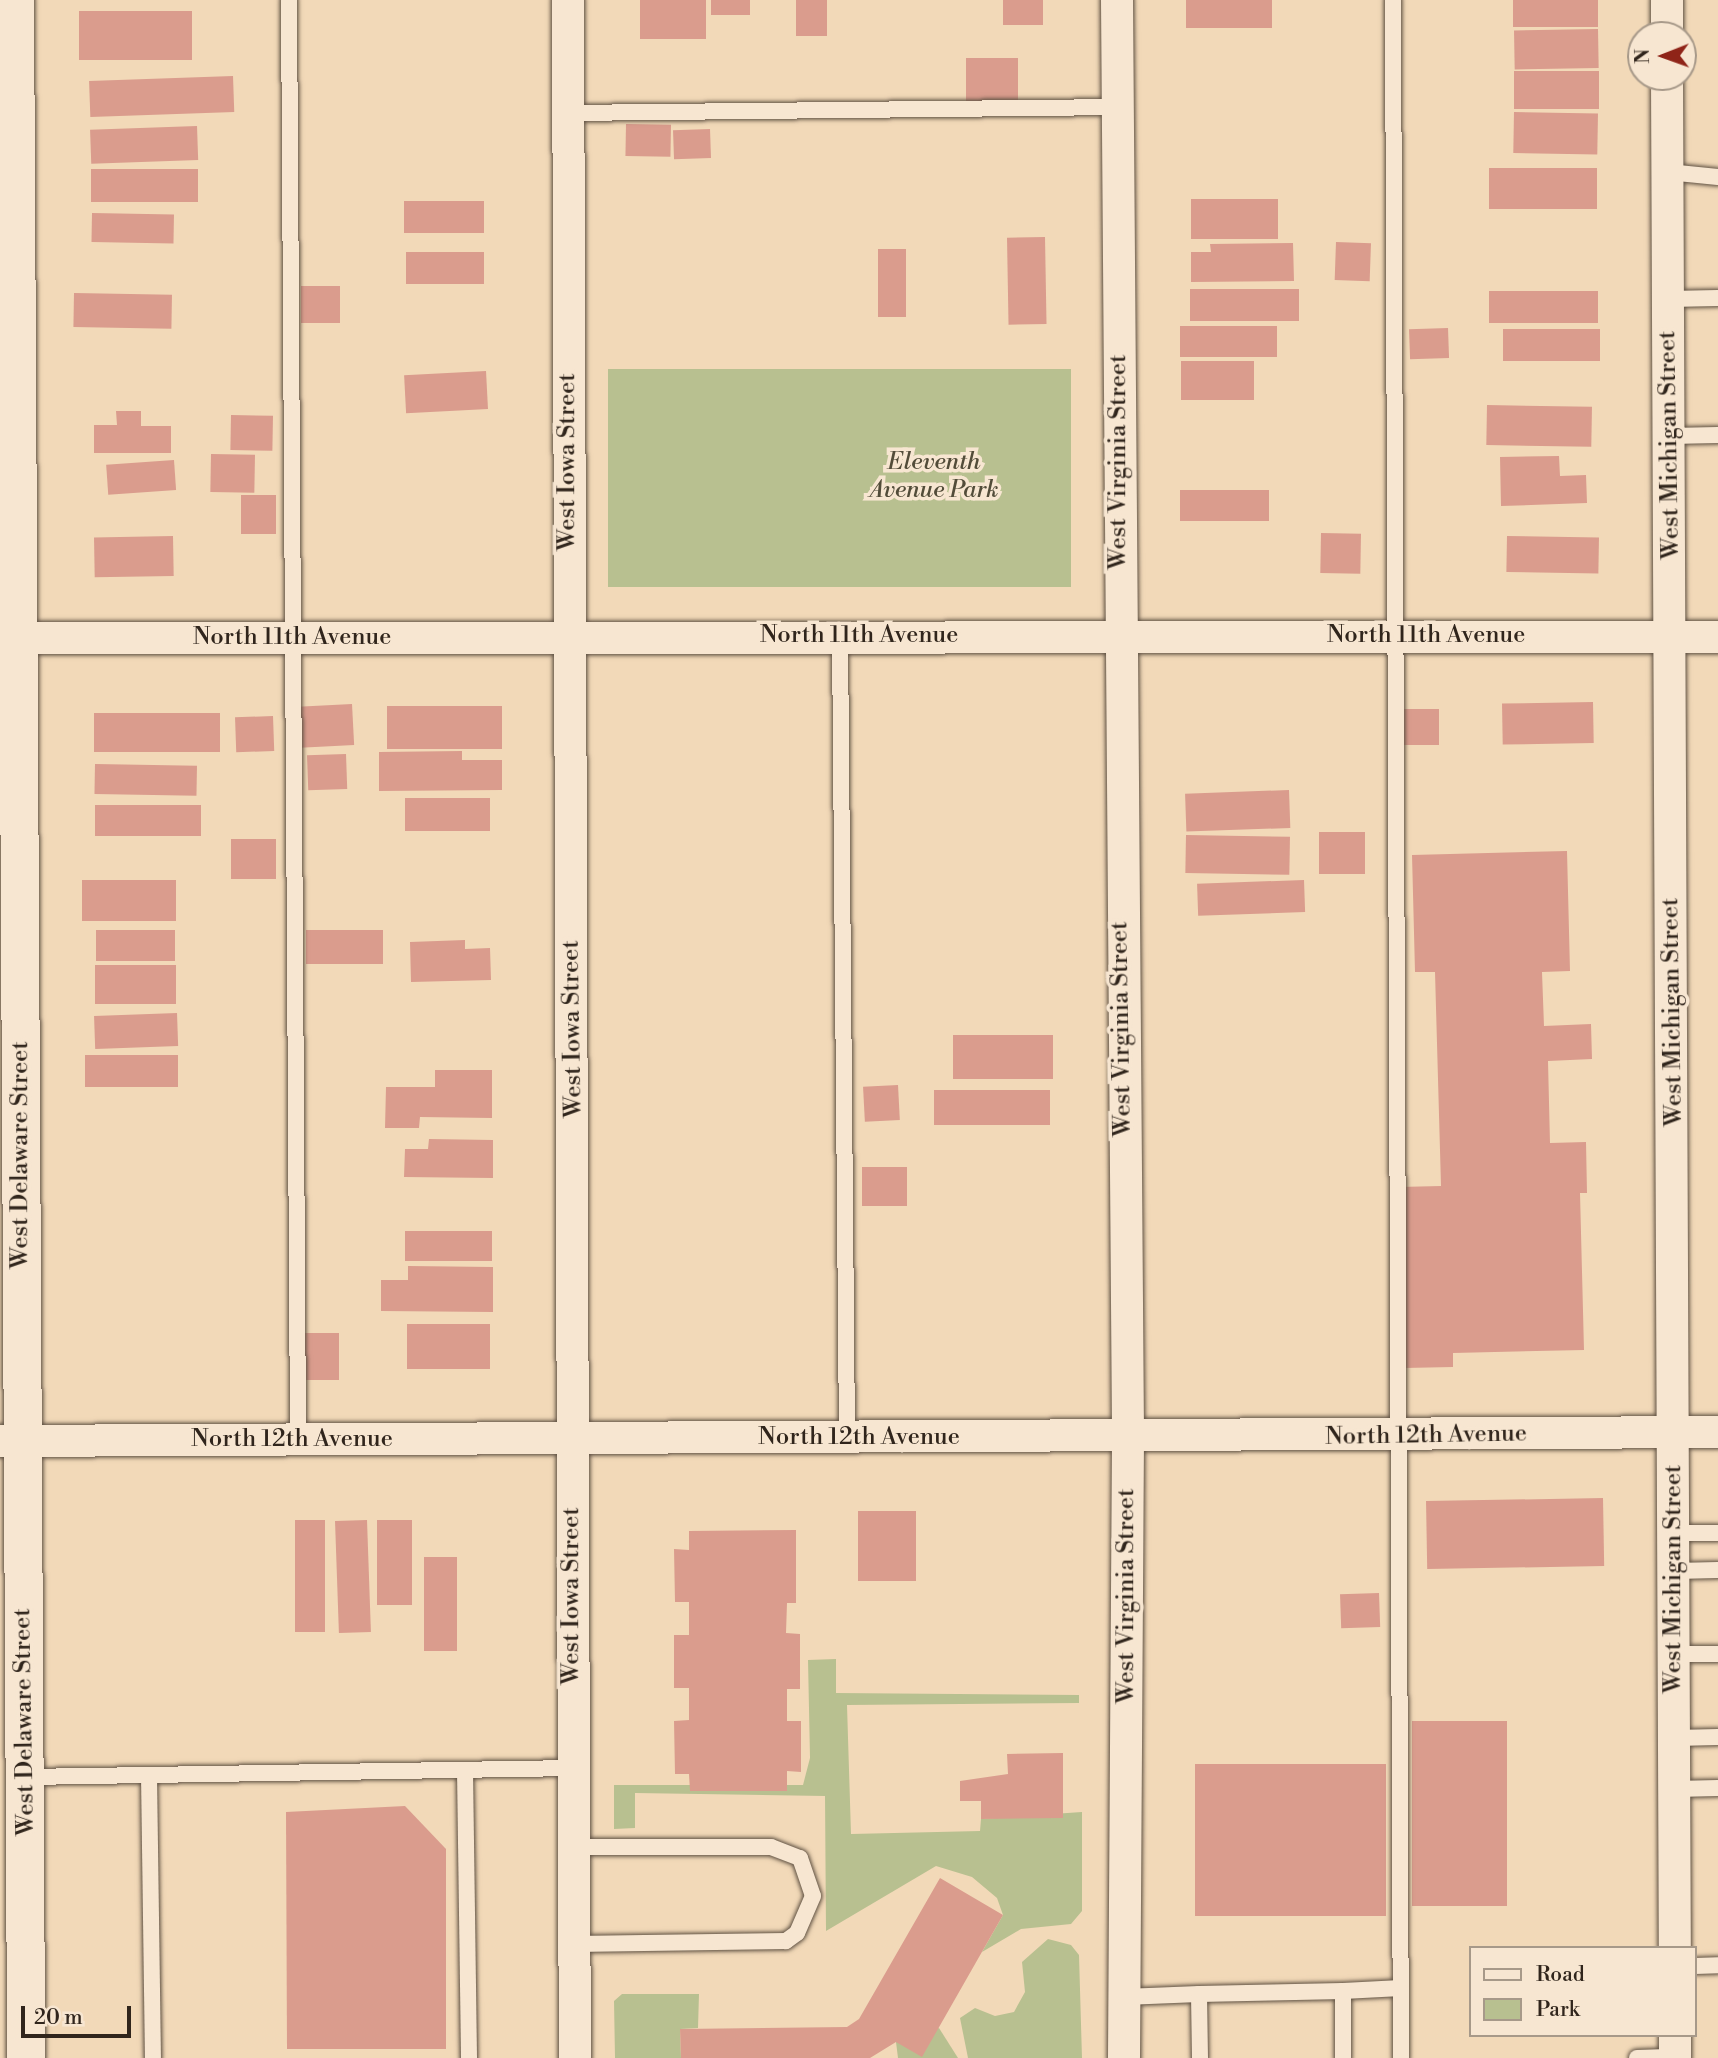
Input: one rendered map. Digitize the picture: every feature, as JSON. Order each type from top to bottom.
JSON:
[{"type":"main road","name":"West Delaware Street","points":[[15,0],[9,638],[11,1441],[26,1777],[26,2058]]},
{"type":"street","name":"West Iowa Street","points":[[568,0],[575,2058]]},
{"type":"street","name":"West Virginia Street","points":[[1117,0],[1119,634],[1128,1438],[1124,2058]]},
{"type":"street","points":[[1667,0],[1667,21]]},
{"type":"street","name":"West Michigan Street","points":[[1667,91],[1672,637],[1675,1946]]},
{"type":"street","name":"North 11th Avenue","points":[[9,638],[1119,634],[1718,637]]},
{"type":"street","name":"North 12th Avenue","points":[[11,1441],[1128,1438],[1718,1432]]},
{"type":"street","points":[[1675,2037],[1675,2058]]},
{"type":"lane","points":[[289,0],[298,638],[298,1439]]},
{"type":"lane","points":[[1393,0],[1401,1436],[1401,2058]]},
{"type":"lane","points":[[567,113],[1118,107]]},
{"type":"lane","points":[[1668,172],[1717,173]]},
{"type":"lane","points":[[1669,299],[1718,298]]},
{"type":"lane","points":[[1670,436],[1718,435]]},
{"type":"lane","points":[[840,636],[848,1438]]},
{"type":"lane","points":[[1675,1533],[1718,1533]]},
{"type":"lane","points":[[1675,1571],[1718,1570]]},
{"type":"lane","points":[[1675,1654],[1718,1654]]},
{"type":"lane","points":[[1675,1738],[1718,1737]]},
{"type":"lane","points":[[26,1777],[572,1768]]},
{"type":"lane","points":[[465,1770],[469,2058]]},
{"type":"lane","points":[[149,1775],[153,2058]]},
{"type":"lane","points":[[1675,1789],[1718,1788]]},
{"type":"lane","points":[[573,1847],[771,1847],[800,1858],[813,1896],[806,1917],[786,1941],[574,1944]]},
{"type":"lane","points":[[1697,1966],[1718,1965]]},
{"type":"lane","points":[[1125,1997],[1401,1988]]},
{"type":"lane","points":[[1343,1991],[1343,2058]]},
{"type":"lane","points":[[1199,1994],[1200,2058]]},
{"type":"lane","points":[[1637,2058],[1675,2058]]},
{"type":"green space","name":"Eleventh Avenue Park","points":[[608,369],[1071,369],[1071,587],[608,587]]},
{"type":"green space","points":[[836,1659],[836,1693],[1079,1695],[1079,1703],[847,1705],[851,1834],[980,1831],[981,1819],[1082,1812],[1082,1911],[1071,1924],[1021,1929],[982,1952],[1003,1915],[997,1898],[972,1877],[936,1866],[826,1931],[825,1796],[635,1793],[635,1828],[614,1829],[614,1785],[803,1785],[810,1758],[808,1660]]},
{"type":"green space","points":[[1048,1939],[1071,1945],[1079,1955],[1082,2058],[968,2058],[960,2018],[975,2008],[995,2016],[1014,2012],[1025,1992],[1022,1962]]},
{"type":"green space","points":[[622,1994],[699,1994],[698,2028],[680,2029],[681,2058],[615,2058],[614,2001]]},
{"type":"green space","points":[[939,2028],[958,2058],[898,2058],[896,2042]]},
{"type":"building","points":[[640,0],[706,0],[706,39],[640,39]]},
{"type":"building","points":[[711,0],[750,0],[750,15],[711,15]]},
{"type":"building","points":[[796,0],[827,0],[827,36],[796,36]]},
{"type":"building","points":[[1003,0],[1043,0],[1043,25],[1003,25]]},
{"type":"building","points":[[1186,0],[1272,0],[1272,28],[1186,28]]},
{"type":"building","points":[[1513,0],[1598,0],[1598,27],[1513,27]]},
{"type":"building","points":[[79,11],[192,11],[192,60],[79,60]]},
{"type":"building","points":[[1598,29],[1599,68],[1515,69],[1514,30]]},
{"type":"building","points":[[966,58],[1018,58],[1018,101],[966,101]]},
{"type":"building","points":[[1514,71],[1599,71],[1599,109],[1514,109]]},
{"type":"building","points":[[233,76],[234,112],[90,117],[89,81]]},
{"type":"building","points":[[1514,112],[1598,113],[1597,154],[1513,153]]},
{"type":"building","points":[[626,124],[671,125],[670,157],[625,156]]},
{"type":"building","points":[[197,126],[198,160],[91,164],[90,130]]},
{"type":"building","points":[[710,129],[711,158],[674,159],[673,130]]},
{"type":"building","points":[[1489,168],[1597,168],[1597,209],[1489,209]]},
{"type":"building","points":[[91,169],[198,169],[198,202],[91,202]]},
{"type":"building","points":[[1191,199],[1278,199],[1278,239],[1191,239]]},
{"type":"building","points":[[404,201],[484,201],[484,233],[404,233]]},
{"type":"building","points":[[92,213],[174,214],[173,243],[91,242]]},
{"type":"building","points":[[1045,237],[1047,324],[1009,325],[1007,238]]},
{"type":"building","points":[[1336,242],[1371,243],[1370,281],[1335,280]]},
{"type":"building","points":[[1293,243],[1294,281],[1191,282],[1191,252],[1211,252],[1210,244]]},
{"type":"building","points":[[878,249],[906,249],[906,317],[878,317]]},
{"type":"building","points":[[406,252],[484,252],[484,284],[406,284]]},
{"type":"building","points":[[301,286],[340,286],[340,323],[301,323]]},
{"type":"building","points":[[1190,289],[1299,289],[1299,321],[1190,321]]},
{"type":"building","points":[[1489,291],[1598,291],[1598,323],[1489,323]]},
{"type":"building","points":[[74,293],[172,295],[171,329],[73,327]]},
{"type":"building","points":[[1180,326],[1277,326],[1277,357],[1180,357]]},
{"type":"building","points":[[1448,328],[1449,358],[1410,359],[1409,329]]},
{"type":"building","points":[[1503,329],[1600,329],[1600,361],[1503,361]]},
{"type":"building","points":[[1181,361],[1254,361],[1254,400],[1181,400]]},
{"type":"building","points":[[486,371],[488,409],[406,413],[404,375]]},
{"type":"building","points":[[1487,405],[1592,407],[1591,447],[1486,445]]},
{"type":"building","points":[[116,411],[141,411],[141,426],[171,426],[171,453],[94,453],[94,425],[117,425]]},
{"type":"building","points":[[231,415],[273,416],[272,451],[230,450]]},
{"type":"building","points":[[211,454],[255,455],[254,493],[210,492]]},
{"type":"building","points":[[1559,456],[1560,476],[1586,475],[1587,503],[1501,506],[1500,457]]},
{"type":"building","points":[[174,460],[176,490],[108,495],[106,465]]},
{"type":"building","points":[[1180,490],[1269,490],[1269,521],[1180,521]]},
{"type":"building","points":[[241,495],[276,495],[276,534],[241,534]]},
{"type":"building","points":[[1321,533],[1361,534],[1360,574],[1320,573]]},
{"type":"building","points":[[173,536],[174,576],[95,577],[94,537]]},
{"type":"building","points":[[1507,536],[1599,538],[1598,574],[1506,572]]},
{"type":"building","points":[[1593,702],[1594,743],[1503,745],[1502,704]]},
{"type":"building","points":[[352,704],[354,745],[300,748],[298,707]]},
{"type":"building","points":[[387,706],[502,706],[502,749],[387,749]]},
{"type":"building","points":[[1404,709],[1439,709],[1439,745],[1404,745]]},
{"type":"building","points":[[94,713],[220,713],[220,752],[94,752]]},
{"type":"building","points":[[273,716],[274,751],[236,752],[235,717]]},
{"type":"building","points":[[462,751],[462,760],[502,760],[502,790],[379,791],[379,752]]},
{"type":"building","points":[[346,754],[347,789],[308,790],[307,755]]},
{"type":"building","points":[[95,764],[197,766],[196,796],[94,794]]},
{"type":"building","points":[[1289,790],[1290,828],[1186,832],[1185,794]]},
{"type":"building","points":[[405,798],[490,798],[490,831],[405,831]]},
{"type":"building","points":[[95,805],[201,805],[201,836],[95,836]]},
{"type":"building","points":[[1319,832],[1365,832],[1365,874],[1319,874]]},
{"type":"building","points":[[1186,835],[1290,837],[1289,875],[1185,873]]},
{"type":"building","points":[[231,839],[276,839],[276,879],[231,879]]},
{"type":"building","points":[[1567,851],[1570,971],[1542,972],[1544,1026],[1591,1024],[1592,1059],[1548,1061],[1550,1143],[1586,1142],[1587,1193],[1580,1193],[1584,1350],[1453,1353],[1453,1367],[1404,1368],[1399,1187],[1441,1186],[1435,972],[1415,972],[1412,855]]},
{"type":"building","points":[[82,880],[176,880],[176,921],[82,921]]},
{"type":"building","points":[[1304,880],[1305,912],[1198,916],[1197,884]]},
{"type":"building","points":[[96,930],[175,930],[175,961],[96,961]]},
{"type":"building","points":[[306,930],[383,930],[383,964],[306,964]]},
{"type":"building","points":[[465,940],[465,949],[490,948],[491,980],[411,982],[410,942]]},
{"type":"building","points":[[95,965],[176,965],[176,1004],[95,1004]]},
{"type":"building","points":[[177,1013],[178,1046],[95,1049],[94,1016]]},
{"type":"building","points":[[953,1035],[1053,1035],[1053,1079],[953,1079]]},
{"type":"building","points":[[85,1055],[178,1055],[178,1087],[85,1087]]},
{"type":"building","points":[[435,1070],[492,1070],[492,1118],[420,1117],[419,1128],[385,1128],[386,1087],[435,1087]]},
{"type":"building","points":[[898,1085],[900,1120],[865,1122],[863,1087]]},
{"type":"building","points":[[934,1090],[1050,1090],[1050,1125],[934,1125]]},
{"type":"building","points":[[429,1139],[493,1140],[493,1178],[404,1177],[405,1149],[428,1149]]},
{"type":"building","points":[[862,1167],[907,1167],[907,1206],[862,1206]]},
{"type":"building","points":[[405,1231],[492,1231],[492,1261],[405,1261]]},
{"type":"building","points":[[408,1266],[493,1267],[493,1312],[381,1311],[381,1280],[408,1280]]},
{"type":"building","points":[[407,1324],[490,1324],[490,1369],[407,1369]]},
{"type":"building","points":[[303,1333],[339,1333],[339,1380],[303,1380]]},
{"type":"building","points":[[1603,1498],[1604,1566],[1427,1569],[1426,1501]]},
{"type":"building","points":[[858,1511],[916,1511],[916,1581],[858,1581]]},
{"type":"building","points":[[295,1520],[325,1520],[325,1632],[295,1632]]},
{"type":"building","points":[[367,1520],[371,1632],[339,1633],[335,1521]]},
{"type":"building","points":[[377,1520],[412,1520],[412,1605],[377,1605]]},
{"type":"building","points":[[796,1530],[796,1603],[787,1603],[786,1633],[800,1634],[800,1689],[787,1689],[787,1721],[801,1721],[801,1772],[787,1771],[787,1791],[690,1791],[689,1774],[675,1774],[674,1721],[689,1720],[689,1688],[674,1688],[674,1635],[689,1635],[689,1602],[675,1602],[674,1549],[689,1550],[689,1531]]},
{"type":"building","points":[[424,1557],[457,1557],[457,1651],[424,1651]]},
{"type":"building","points":[[1379,1593],[1380,1627],[1341,1628],[1340,1594]]},
{"type":"building","points":[[1412,1721],[1507,1721],[1507,1906],[1412,1906]]},
{"type":"building","points":[[1063,1753],[1063,1818],[981,1819],[981,1801],[960,1801],[960,1781],[1008,1774],[1007,1754]]},
{"type":"building","points":[[1195,1764],[1386,1764],[1386,1916],[1195,1916]]},
{"type":"building","points":[[405,1806],[446,1849],[446,2049],[287,2049],[286,1812]]},
{"type":"building","points":[[940,1878],[1003,1915],[922,2057],[896,2042],[870,2058],[681,2058],[680,2029],[847,2027],[859,2019]]}]
